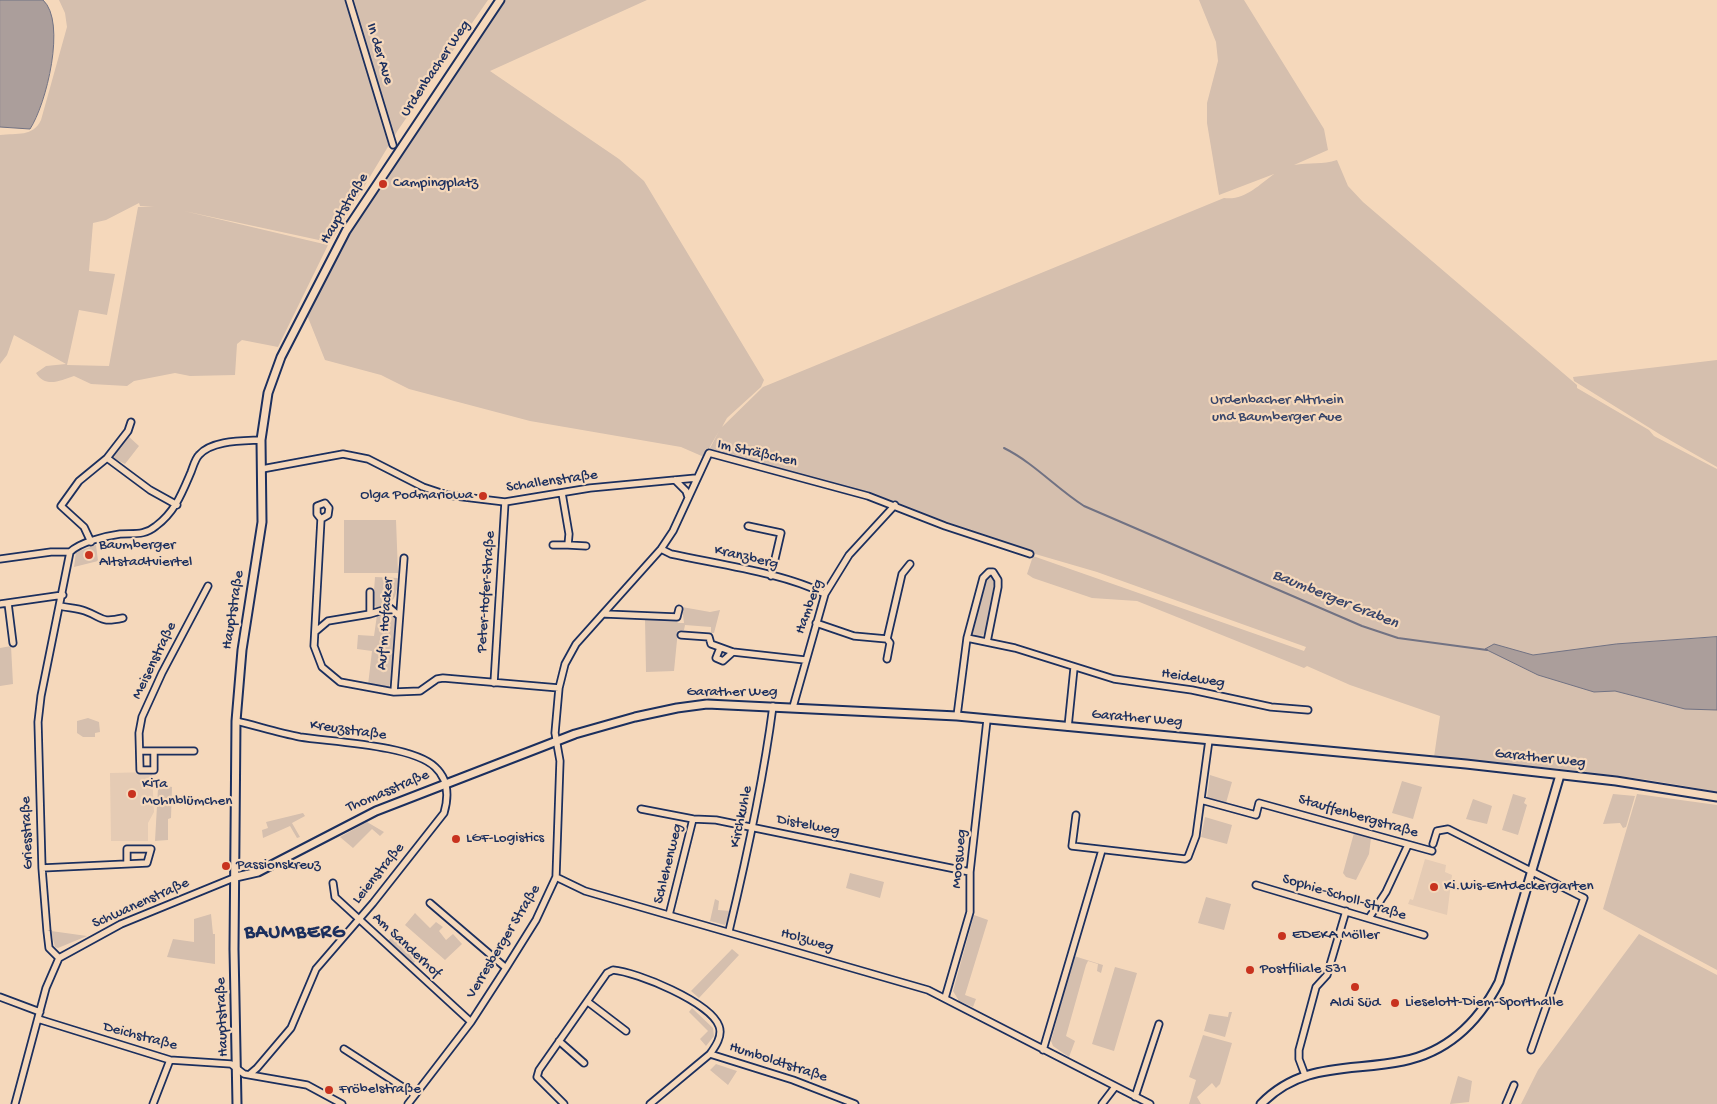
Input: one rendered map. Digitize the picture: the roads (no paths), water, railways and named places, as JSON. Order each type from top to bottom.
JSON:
[{"type":"street","name":"In der Aue","points":[[349,0],[393,145]]},
{"type":"street","name":"Urdenbacher Weg","points":[[396,154],[500,0]]},
{"type":"street","name":"Hauptstraße","points":[[237,1104],[238,1069],[234,949],[236,721],[247,607],[262,522],[261,440],[268,393],[281,357],[346,231],[396,154]]},
{"type":"street","points":[[91,542],[84,527],[60,506],[79,481],[108,458],[128,431],[131,422]]},
{"type":"street","points":[[0,559],[51,552],[70,552],[91,542],[120,534],[146,533],[162,522],[177,505],[198,455],[212,447],[223,444],[261,440]]},
{"type":"street","name":"Im Sträßchen","points":[[556,741],[559,688],[565,664],[576,644],[605,614],[661,549],[673,530],[709,453],[895,505],[945,526],[1030,554]]},
{"type":"street","name":"Schallenstraße","points":[[262,469],[342,454],[368,459],[423,487],[447,495],[505,502],[590,488],[696,478]]},
{"type":"street","points":[[108,458],[150,490],[177,505]]},
{"type":"street","points":[[675,480],[681,484],[688,497]]},
{"type":"street","points":[[562,494],[569,534],[568,545]]},
{"type":"street","name":"Peter-Hofer-Straße","points":[[494,683],[505,502]]},
{"type":"street","name":"Hamberg","points":[[793,707],[825,594],[848,555],[895,505]]},
{"type":"street","points":[[321,519],[314,646],[322,668],[331,676],[340,682],[394,692],[420,691],[440,678],[559,688]]},
{"type":"street","points":[[748,526],[781,533],[771,576]]},
{"type":"street","points":[[553,545],[586,546]]},
{"type":"street","name":"Kranzberg","points":[[661,549],[671,554],[771,576],[815,588],[825,594]]},
{"type":"street","name":"Griesstraße","points":[[59,958],[49,948],[42,868],[38,722],[41,696],[63,595],[70,552]]},
{"type":"street","name":"Auf'm Hofacker","points":[[394,692],[398,615],[404,558]]},
{"type":"street","points":[[887,659],[890,643],[887,638],[902,574],[910,564]]},
{"type":"street","points":[[957,716],[967,638],[983,578],[989,572],[993,572],[998,580],[998,587],[987,642]]},
{"type":"street","name":"Meisenstraße","points":[[154,752],[154,770],[140,770],[142,717],[162,673],[208,586]]},
{"type":"street","points":[[370,592],[370,614]]},
{"type":"street","points":[[0,604],[63,595]]},
{"type":"street","points":[[315,632],[328,621],[370,614],[390,608],[400,598]]},
{"type":"street","points":[[8,603],[14,643]]},
{"type":"street","points":[[60,606],[85,611],[99,619],[109,621],[123,618]]},
{"type":"street","points":[[390,608],[398,615]]},
{"type":"street","points":[[605,614],[677,617],[679,609]]},
{"type":"street","points":[[316,615],[328,621]]},
{"type":"street","points":[[816,623],[854,636],[887,638]]},
{"type":"street","points":[[680,635],[709,637],[711,644],[733,652],[805,660]]},
{"type":"street","name":"Heideweg","points":[[967,638],[1043,656],[1074,668],[1114,678],[1192,690],[1258,704],[1308,710]]},
{"type":"street","points":[[720,648],[716,658],[723,660],[733,652]]},
{"type":"street","points":[[1068,727],[1074,668]]},
{"type":"street","name":"Garather Weg","points":[[556,741],[606,725],[677,708],[721,704],[773,706],[957,716],[1209,740],[1560,774],[1717,796]]},
{"type":"street","name":"Kirchkuhle","points":[[729,931],[754,828],[773,706]]},
{"type":"street","name":"Moosweg","points":[[945,998],[970,912],[970,872],[987,720]]},
{"type":"street","name":"Kreuzstraße","points":[[236,721],[299,737],[396,751],[434,766],[446,783]]},
{"type":"street","points":[[1076,815],[1072,846],[1185,859],[1188,857],[1196,836],[1209,740]]},
{"type":"street","name":"Thomasstraße","points":[[236,877],[258,872],[376,810],[556,741]]},
{"type":"street","name":"Verresberger Straße","points":[[408,1104],[471,1022],[536,920],[556,877],[560,761],[556,741]]},
{"type":"street","points":[[140,751],[194,751]]},
{"type":"street","points":[[1261,1104],[1281,1088],[1305,1075],[1322,1070],[1402,1062],[1417,1058],[1448,1043],[1470,1025],[1490,1001],[1499,982],[1560,774]]},
{"type":"street","name":"Leienstraße","points":[[250,1074],[291,1028],[316,969],[444,813],[448,800],[446,783]]},
{"type":"street","name":"Stauffenbergstraße","points":[[1202,800],[1256,816],[1259,802],[1432,852]]},
{"type":"street","name":"Distelweg","points":[[641,809],[693,819],[716,820],[970,872]]},
{"type":"street","name":"Schlehenweg","points":[[669,915],[693,819]]},
{"type":"street","name":"Stauffenbergstraße","points":[[1433,844],[1437,831],[1448,828],[1584,898],[1531,1050]]},
{"type":"street","points":[[1369,918],[1386,892],[1408,845]]},
{"type":"street","points":[[42,868],[147,863],[151,849],[127,849],[127,863]]},
{"type":"street","points":[[1043,1050],[1102,850]]},
{"type":"street","name":"Schwanenstraße","points":[[59,958],[122,924],[236,877]]},
{"type":"street","name":"Holzweg","points":[[556,877],[585,891],[897,979],[945,998],[1150,1104]]},
{"type":"street","name":"Am Sanderhof","points":[[333,884],[335,897],[471,1022]]},
{"type":"street","name":"Sophie-Scholl-Straße","points":[[1256,884],[1424,935]]},
{"type":"street","points":[[430,903],[506,968]]},
{"type":"street","points":[[1305,1075],[1299,1059],[1299,1050],[1316,987],[1327,975],[1346,911]]},
{"type":"street","points":[[16,1102],[46,988],[59,958]]},
{"type":"street","points":[[564,1104],[537,1077],[539,1070],[607,973],[613,970],[646,980],[691,1001],[716,1021],[720,1028],[720,1035],[710,1054]]},
{"type":"street","points":[[0,997],[40,1012]]},
{"type":"street","points":[[588,1002],[626,1031]]},
{"type":"street","name":"Deichstraße","points":[[38,1019],[170,1060],[231,1064],[238,1069]]},
{"type":"street","points":[[1135,1096],[1159,1024]]},
{"type":"street","points":[[559,1041],[584,1063]]},
{"type":"street","points":[[344,1049],[415,1095]]},
{"type":"street","name":"Humboldtstraße","points":[[650,1104],[710,1054],[793,1080],[855,1104]]},
{"type":"street","points":[[153,1104],[170,1060]]},
{"type":"street","points":[[238,1069],[244,1074],[307,1086],[338,1103]]},
{"type":"street","points":[[1506,1104],[1514,1085]]},
{"type":"street","points":[[1102,1104],[1115,1087]]},
{"type":"waterway","name":"Baumberger Graben","points":[[1004,448],[1035,468],[1084,506],[1362,626],[1398,638],[1487,650]]},
{"type":"place","name":"Campingplatz","points":[[383,184]]},
{"type":"place","name":"Olga Podmariowa","points":[[483,496]]},
{"type":"place","name":"Baumberger Altstadtviertel","points":[[89,555]]},
{"type":"place","name":"KiTa Mohnblümchen","points":[[132,794]]},
{"type":"place","name":"LGF-Logistics","points":[[456,839]]},
{"type":"place","name":"Passionskreuz","points":[[226,866]]},
{"type":"place","name":"Ki.Wis-Entdeckergarten","points":[[1434,887]]},
{"type":"place","name":"EDEKA Möller","points":[[1282,936]]},
{"type":"place","name":"Postfiliale 531","points":[[1250,970]]},
{"type":"place","name":"Aldi Süd","points":[[1355,987]]},
{"type":"place","name":"Lieselott-Diem-Sporthalle","points":[[1395,1003]]},
{"type":"place","name":"Fröbelstraße","points":[[329,1090]]},
{"type":"district","name":"BAUMBERG","points":[[295,934]]},
{"type":"park label","name":"Urdenbacher Altrhein und Baumberger Aue","points":[[1277,410]]}]
